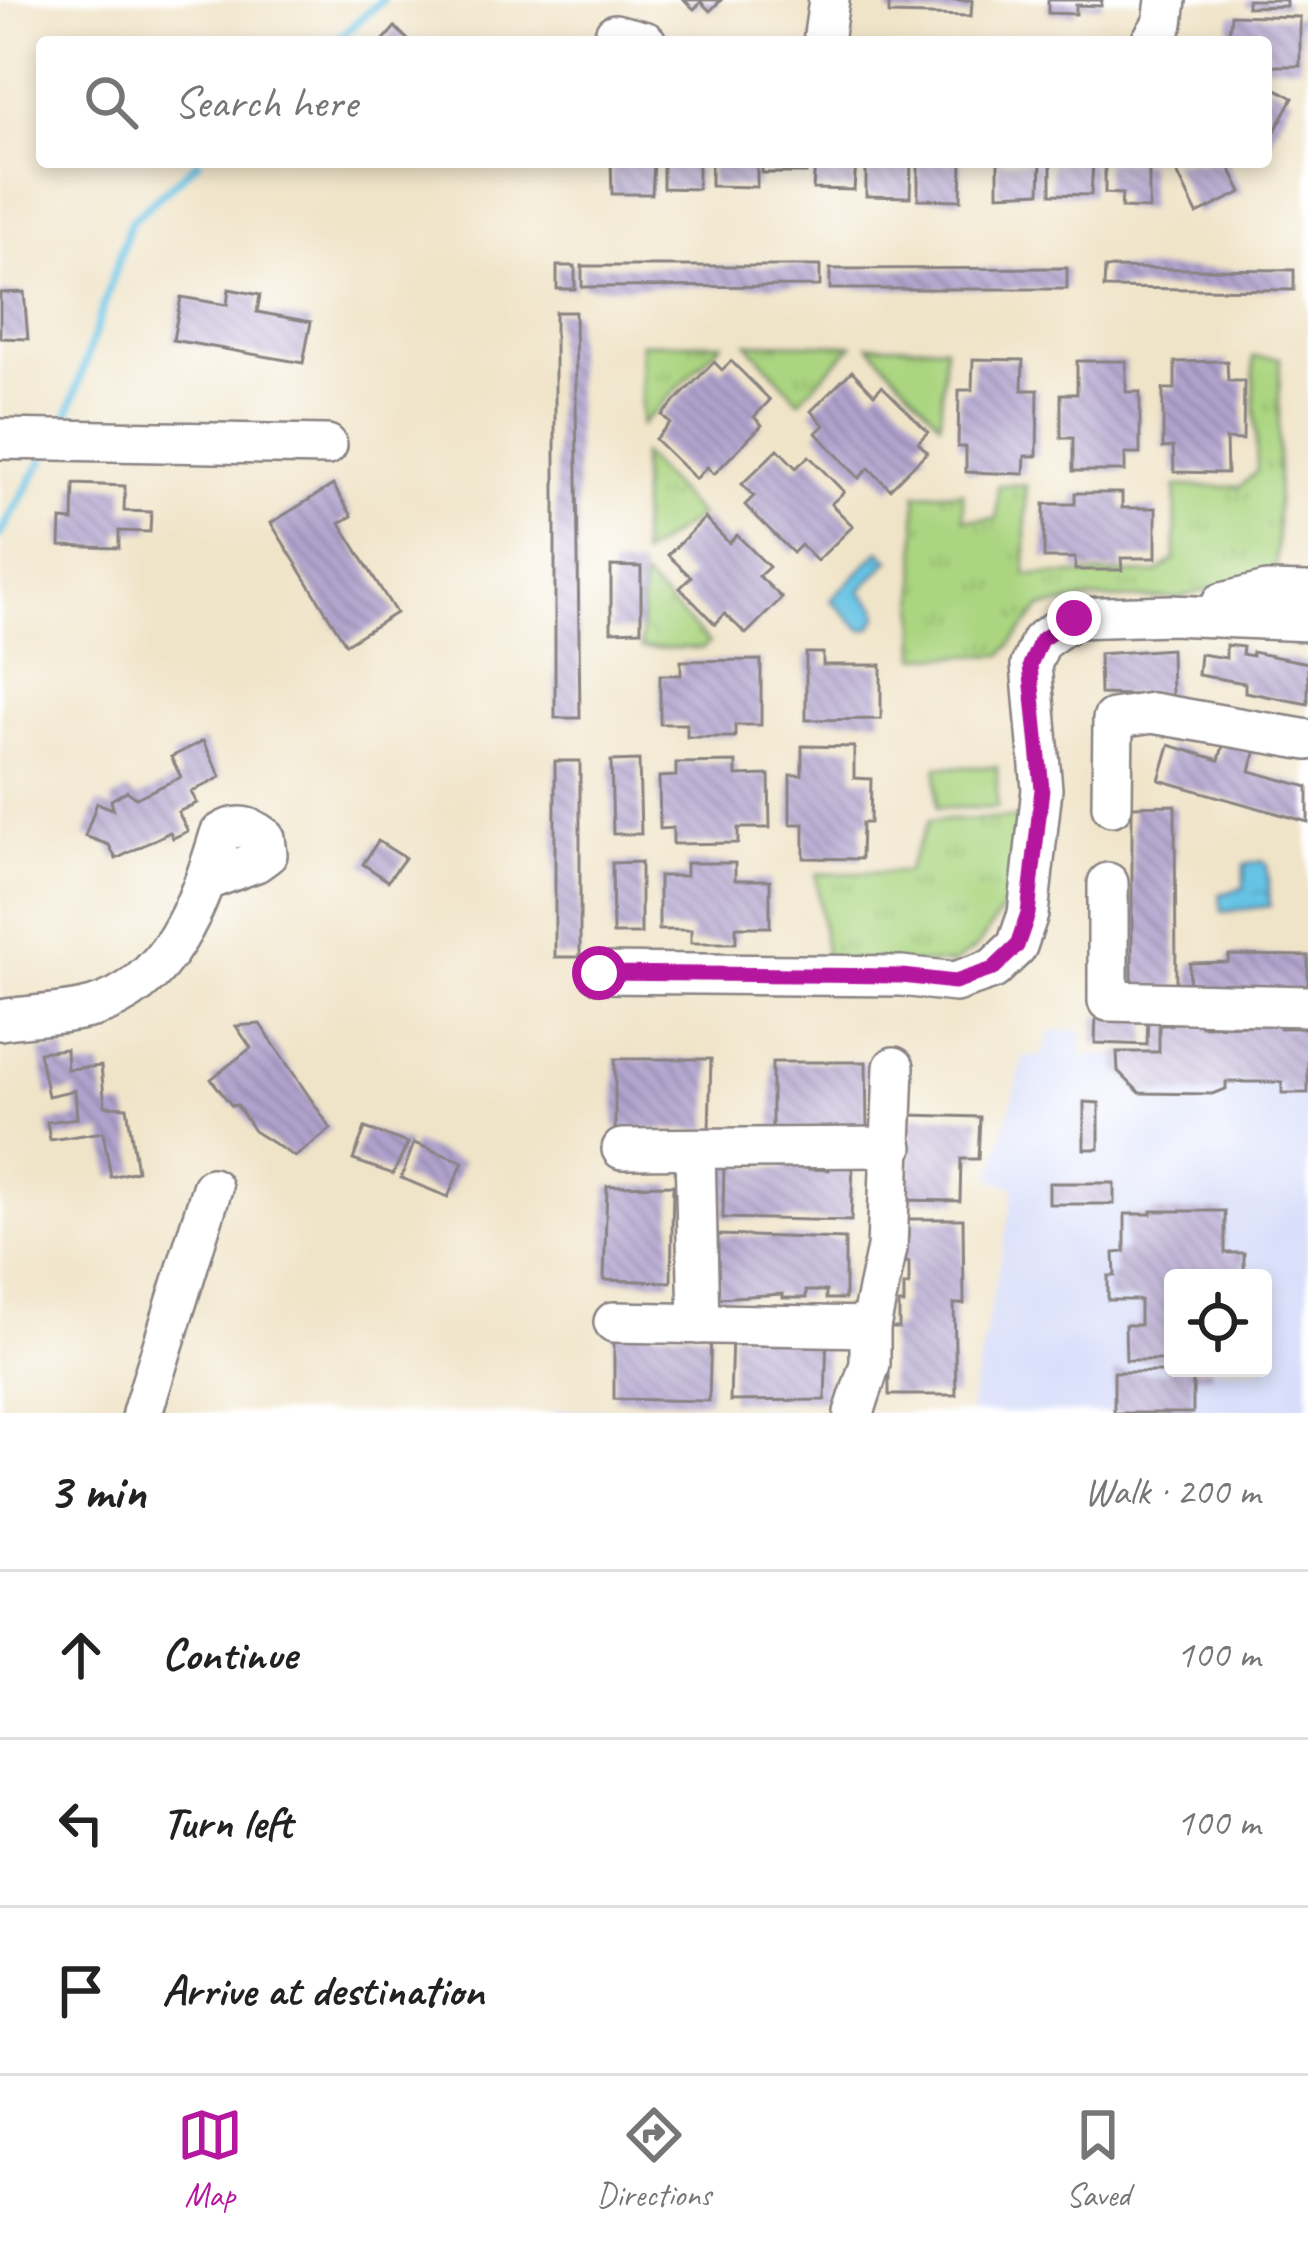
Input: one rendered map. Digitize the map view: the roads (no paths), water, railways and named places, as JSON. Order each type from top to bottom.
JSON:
[{"type":"street","points":[[824,36],[829,0]]},
{"type":"street","points":[[1155,36],[1163,23],[1166,0]]},
{"type":"street","points":[[0,439],[327,445]]},
{"type":"street","points":[[1170,615],[1267,592],[1308,592]]},
{"type":"street","points":[[599,973],[902,976],[955,982],[993,969],[1017,946],[1028,914],[1042,789],[1030,665],[1041,640],[1074,618],[1170,615],[1308,621]]},
{"type":"street","points":[[1112,806],[1113,719],[1152,713],[1308,740]]},
{"type":"street","points":[[0,1020],[88,1008],[126,995],[159,965],[190,919],[207,880]]},
{"type":"street","points":[[1108,883],[1108,1001],[1308,1006]]},
{"type":"street","points":[[854,1413],[870,1364],[870,1327],[887,1248],[894,1067]]},
{"type":"street","points":[[622,1149],[893,1147]]},
{"type":"street","points":[[694,1149],[699,1324]]},
{"type":"street","points":[[142,1413],[212,1188]]},
{"type":"street","points":[[614,1322],[870,1327]]},
{"type":"water","points":[[880,550],[890,560],[860,591],[877,608],[878,617],[871,628],[862,630],[831,600]]},
{"type":"water","points":[[1262,861],[1267,865],[1270,906],[1222,912],[1220,894],[1244,888],[1244,865]]},
{"type":"waterway","points":[[341,36],[382,0]]},
{"type":"waterway","points":[[67,419],[131,221],[191,168]]},
{"type":"waterway","points":[[0,535],[43,460]]}]
